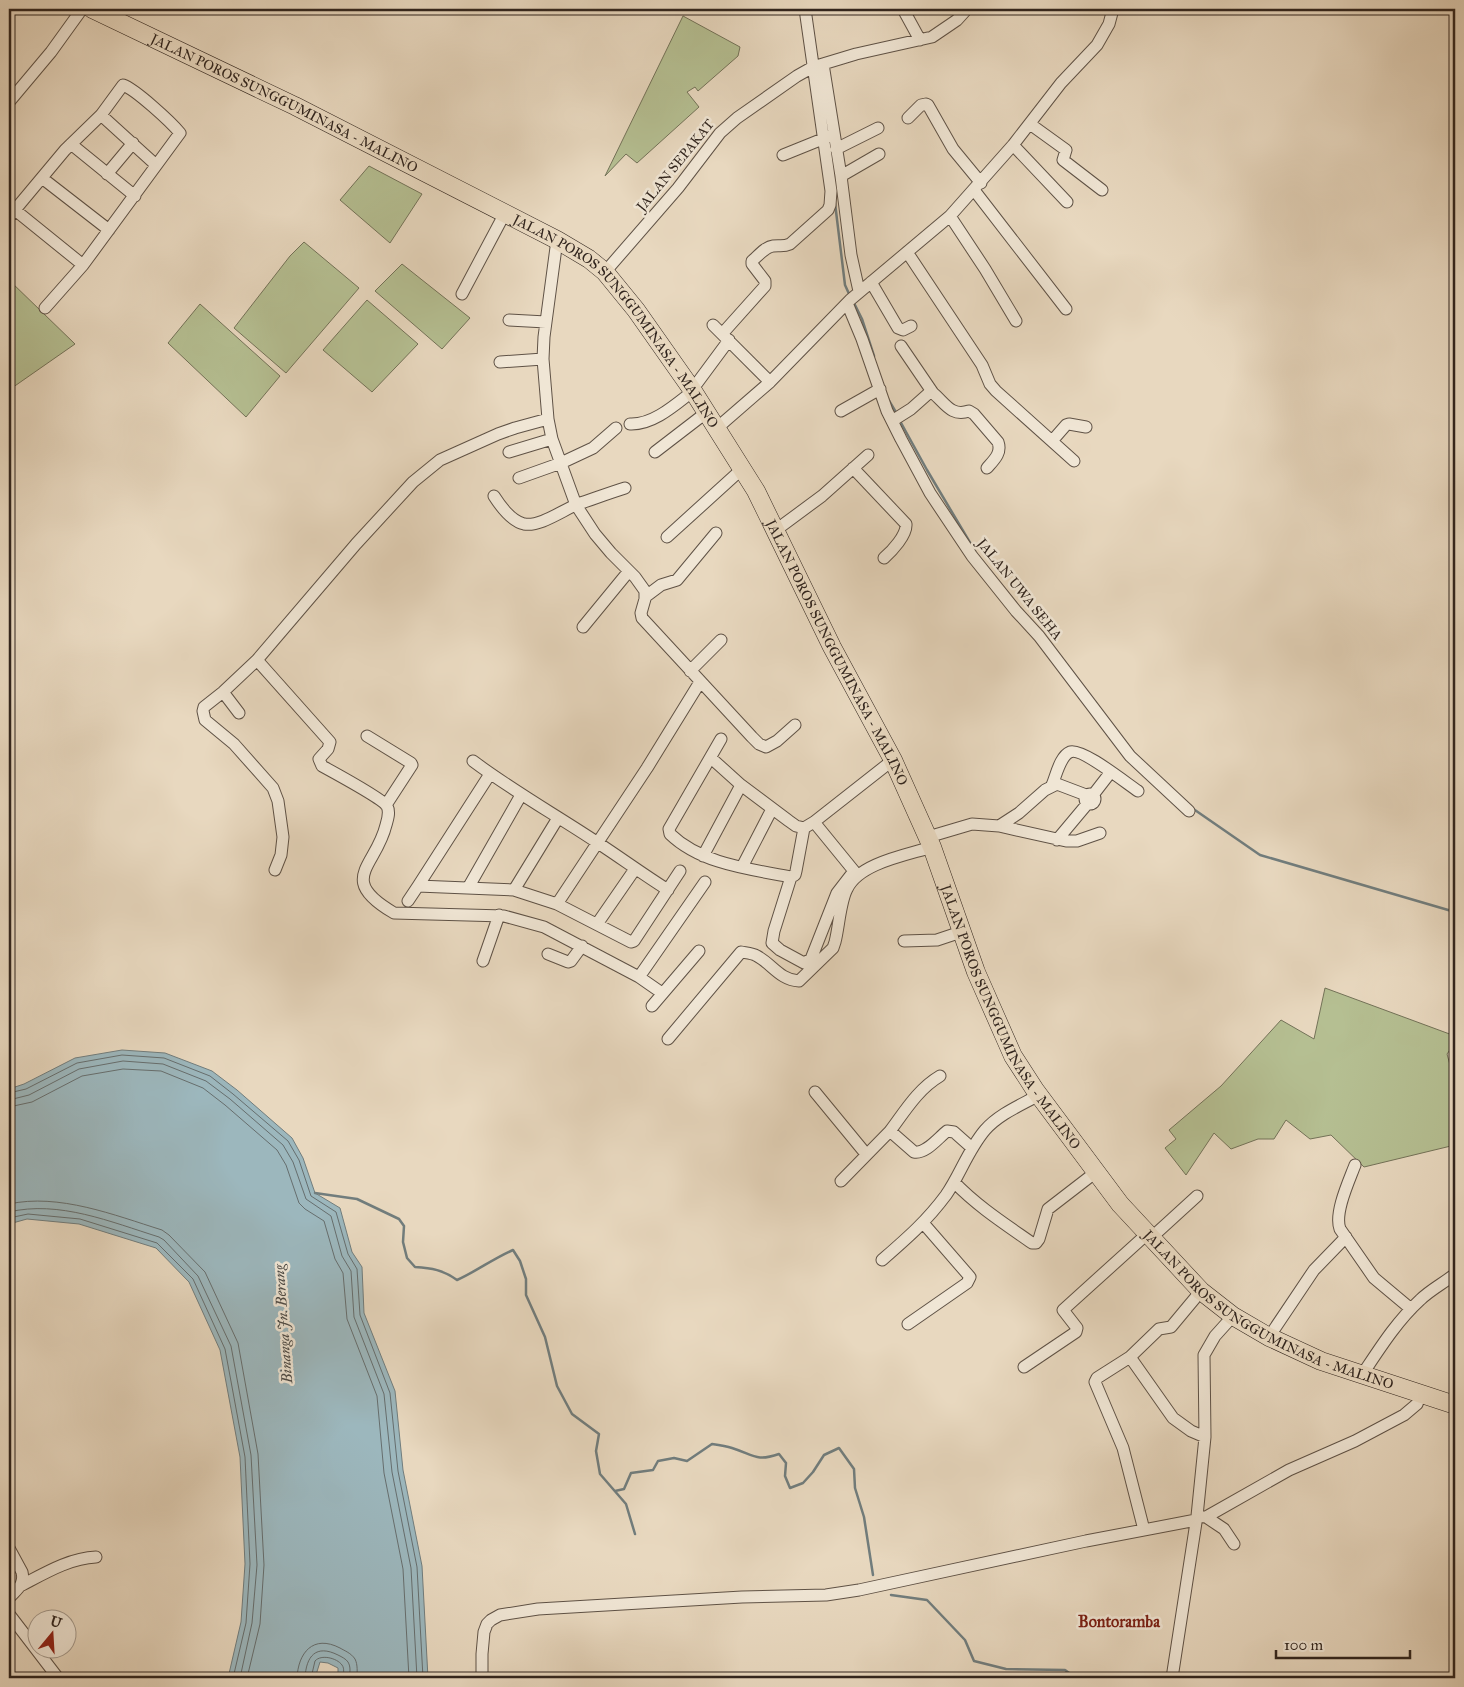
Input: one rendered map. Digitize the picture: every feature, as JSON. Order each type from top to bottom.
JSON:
[{"type":"main road","name":"JALAN POROS SUNGGUMINASA - MALINO","points":[[92,9],[295,106],[505,213],[557,240],[589,259],[606,272],[636,310],[743,468],[776,530],[832,647],[893,760],[930,842],[961,932],[1013,1056],[1039,1095],[1096,1172],[1120,1204],[1201,1291],[1234,1316],[1269,1337],[1321,1361],[1455,1405]]},
{"type":"street","points":[[9,102],[51,52],[82,9]]},
{"type":"street","points":[[630,424],[651,419],[668,410],[692,391],[725,337],[765,286],[765,281],[752,264],[752,261],[767,248],[790,244],[823,215],[830,205],[828,136],[818,66],[805,9]]},
{"type":"street","points":[[903,9],[920,40]]},
{"type":"street","name":"JALAN SEPAKAT","points":[[606,272],[678,188],[727,125],[797,76],[818,66],[870,51],[932,37],[968,9]]},
{"type":"street","points":[[717,428],[770,382],[853,297],[950,216],[1013,145],[1061,83],[1097,45],[1109,24],[1114,9]]},
{"type":"street","points":[[45,308],[83,265],[180,133],[170,122],[125,85],[122,86],[101,115],[71,144],[12,214],[83,265]]},
{"type":"street","points":[[908,118],[921,105],[928,105],[977,186],[1066,309]]},
{"type":"street","points":[[101,115],[156,165]]},
{"type":"street","points":[[1030,124],[1066,150],[1063,160],[1102,190]]},
{"type":"street","points":[[836,149],[878,128]]},
{"type":"street","points":[[783,155],[828,136]]},
{"type":"street","name":"JALAN UWA SEHA","points":[[828,136],[836,149],[841,176],[851,255],[853,297],[880,389],[930,493],[976,560],[1054,656],[1130,756],[1189,811]]},
{"type":"street","points":[[107,174],[134,143]]},
{"type":"street","points":[[71,144],[135,196]]},
{"type":"street","points":[[1013,145],[1067,202]]},
{"type":"street","points":[[841,176],[880,154]]},
{"type":"street","points":[[42,178],[109,230]]},
{"type":"street","points":[[462,294],[505,213]]},
{"type":"street","points":[[950,216],[1016,321]]},
{"type":"street","points":[[557,240],[543,359],[548,419],[552,439],[576,505],[595,534],[645,591],[640,613],[642,618],[759,744],[766,746],[777,741],[795,725]]},
{"type":"street","points":[[907,252],[982,365],[990,384],[1005,401],[1074,461]]},
{"type":"street","points":[[871,282],[898,328],[903,330],[911,326]]},
{"type":"street","points":[[509,320],[546,322]]},
{"type":"street","points":[[713,325],[770,382]]},
{"type":"street","points":[[902,346],[933,393],[953,412],[962,414],[969,411],[974,414],[998,442],[1000,448],[998,455],[987,468]]},
{"type":"street","points":[[500,362],[543,359]]},
{"type":"street","points":[[841,411],[880,389]]},
{"type":"street","points":[[896,419],[933,393]]},
{"type":"street","points":[[655,452],[706,412]]},
{"type":"street","points":[[275,870],[281,855],[283,837],[278,801],[273,788],[234,744],[208,722],[203,716],[204,707],[257,660],[356,544],[413,482],[440,460],[498,434],[548,419]]},
{"type":"street","points":[[1052,441],[1066,425],[1086,427]]},
{"type":"street","points":[[519,478],[561,463],[593,448],[616,428]]},
{"type":"street","points":[[509,452],[552,439]]},
{"type":"street","points":[[776,530],[822,496],[868,455]]},
{"type":"street","points":[[667,538],[743,468]]},
{"type":"street","points":[[853,468],[906,524],[905,531],[884,558]]},
{"type":"street","points":[[494,496],[500,506],[512,518],[522,524],[527,524],[538,523],[576,505],[625,488]]},
{"type":"street","points":[[645,597],[660,585],[677,580],[716,533]]},
{"type":"street","points":[[584,627],[629,571]]},
{"type":"street","points":[[690,671],[721,640]]},
{"type":"street","points":[[257,660],[330,742],[328,749],[320,759],[322,766],[386,805],[389,814],[384,834],[365,869],[363,879],[368,893],[383,906],[394,913],[499,915],[544,927],[639,977],[662,993]]},
{"type":"street","points":[[557,904],[647,768],[700,682]]},
{"type":"street","points":[[223,692],[239,713]]},
{"type":"street","points":[[367,736],[412,765],[386,805]]},
{"type":"street","points":[[721,739],[669,829],[670,834],[676,840],[703,856],[742,867],[791,877]]},
{"type":"street","points":[[999,826],[1019,814],[1052,785],[1061,762],[1070,752],[1080,752],[1088,756],[1138,791]]},
{"type":"street","points":[[710,758],[741,785],[796,826],[809,825],[893,760]]},
{"type":"street","points":[[472,761],[668,890]]},
{"type":"street","points":[[1057,840],[1110,773]]},
{"type":"street","points":[[408,901],[490,774]]},
{"type":"street","points":[[1052,785],[1057,784],[1089,798]]},
{"type":"street","points":[[703,856],[741,785]]},
{"type":"street","points":[[468,888],[521,795]]},
{"type":"street","points":[[742,867],[772,808]]},
{"type":"street","points":[[514,890],[558,818]]},
{"type":"street","points":[[668,1039],[741,952],[754,954],[783,977],[792,981],[799,981],[833,948],[836,942],[847,888],[860,874],[874,865],[972,824],[999,826],[1057,840],[1077,841],[1100,833]]},
{"type":"street","points":[[809,825],[854,871],[837,893],[812,960],[804,963],[780,950],[772,943],[774,931],[791,877],[795,875],[809,825]]},
{"type":"street","points":[[596,924],[634,869]]},
{"type":"street","points":[[418,886],[514,890],[557,904],[627,941],[634,941],[680,871]]},
{"type":"street","points":[[639,977],[705,882]]},
{"type":"street","points":[[483,961],[499,915]]},
{"type":"street","points":[[904,940],[937,940],[961,932]]},
{"type":"street","points":[[548,954],[568,962],[571,961],[582,946]]},
{"type":"street","points":[[652,1006],[699,951]]},
{"type":"street","points":[[841,1181],[890,1131],[920,1092],[930,1082],[940,1076]]},
{"type":"street","points":[[815,1092],[866,1154]]},
{"type":"street","points":[[882,1260],[924,1224],[954,1182],[972,1148],[985,1130],[996,1120],[1039,1095]]},
{"type":"street","points":[[890,1131],[914,1152],[918,1153],[923,1151],[946,1131],[954,1132],[972,1148]]},
{"type":"street","points":[[1355,1165],[1338,1220],[1340,1229],[1374,1278],[1410,1309]]},
{"type":"street","points":[[954,1182],[965,1194],[1001,1222],[1032,1243],[1036,1243],[1048,1209],[1096,1172]]},
{"type":"street","points":[[1024,1367],[1076,1332],[1077,1328],[1063,1310],[1197,1196]]},
{"type":"street","points":[[908,1324],[967,1283],[970,1277],[924,1224]]},
{"type":"street","points":[[1269,1337],[1314,1270],[1346,1237]]},
{"type":"street","points":[[1362,1375],[1384,1341],[1410,1309],[1421,1298],[1455,1274]]},
{"type":"street","points":[[1144,1530],[1123,1448],[1095,1382],[1097,1378],[1130,1357],[1159,1329],[1172,1327],[1201,1291]]},
{"type":"street","points":[[1172,1678],[1200,1518],[1198,1434],[1204,1355],[1215,1336],[1234,1316]]},
{"type":"street","points":[[1130,1357],[1169,1413],[1178,1423],[1198,1434]]},
{"type":"street","points":[[482,1672],[484,1632],[487,1624],[500,1615],[538,1609],[742,1597],[826,1595],[859,1590],[1200,1518],[1290,1470],[1355,1441],[1404,1415],[1417,1404],[1421,1394]]},
{"type":"street","points":[[1200,1518],[1224,1529],[1234,1544]]},
{"type":"street","points":[[9,1548],[22,1572],[22,1585]]},
{"type":"street","points":[[9,1598],[22,1585],[55,1568],[85,1557],[96,1556]]},
{"type":"street","points":[[9,1614],[58,1678]]},
{"type":"green space","points":[[683,16],[740,47],[738,56],[698,91],[695,87],[687,92],[699,107],[637,163],[626,154],[605,176]]},
{"type":"green space","points":[[369,166],[422,194],[390,243],[340,200]]},
{"type":"green space","points":[[304,242],[359,288],[286,373],[234,328],[290,256]]},
{"type":"green space","points":[[402,264],[470,318],[442,349],[375,291]]},
{"type":"green space","points":[[9,280],[75,344],[9,390]]},
{"type":"green space","points":[[367,300],[418,344],[372,392],[323,350]]},
{"type":"green space","points":[[200,304],[280,376],[246,417],[168,343]]},
{"type":"green space","points":[[1325,988],[1455,1036],[1455,1043],[1447,1054],[1455,1083],[1455,1145],[1364,1167],[1331,1135],[1310,1139],[1286,1120],[1274,1139],[1258,1139],[1231,1149],[1214,1133],[1186,1175],[1165,1148],[1176,1139],[1169,1130],[1221,1086],[1281,1020],[1314,1039]]},
{"type":"water","name":"Binanga Jn. Berang","points":[[122,1050],[165,1053],[212,1071],[292,1138],[303,1158],[315,1193],[340,1208],[352,1252],[362,1267],[364,1313],[395,1391],[403,1470],[422,1566],[428,1678],[338,1678],[338,1668],[328,1663],[320,1662],[315,1678],[228,1678],[241,1622],[245,1564],[240,1457],[220,1350],[189,1282],[156,1248],[79,1224],[27,1219],[9,1224],[9,1089],[24,1084],[75,1058]]},
{"type":"waterway","points":[[835,203],[845,285],[850,296]]},
{"type":"waterway","points":[[854,303],[862,319],[874,356]]},
{"type":"waterway","points":[[888,399],[897,414]]},
{"type":"waterway","points":[[900,421],[975,551]]},
{"type":"waterway","points":[[1192,808],[1260,855],[1455,912]]},
{"type":"waterway","points":[[315,1193],[357,1199],[399,1219],[404,1226],[403,1242],[407,1258],[415,1267],[437,1270],[457,1280],[513,1250],[520,1261],[526,1279],[526,1295],[545,1337],[557,1386],[572,1414],[599,1434],[596,1451],[600,1474],[626,1504],[635,1534]]},
{"type":"waterway","points":[[615,1491],[624,1489],[631,1473],[653,1470],[658,1461],[674,1458],[687,1461],[712,1444],[730,1447],[760,1457],[779,1454],[786,1463],[785,1476],[790,1488],[803,1483],[824,1455],[839,1448],[854,1469],[855,1488],[864,1517],[873,1575]]},
{"type":"waterway","points":[[891,1595],[927,1600],[965,1640],[974,1661],[1006,1669],[1065,1670],[1076,1678]]},
{"type":"district","name":"Bontoramba","points":[[1119,1621]]}]
